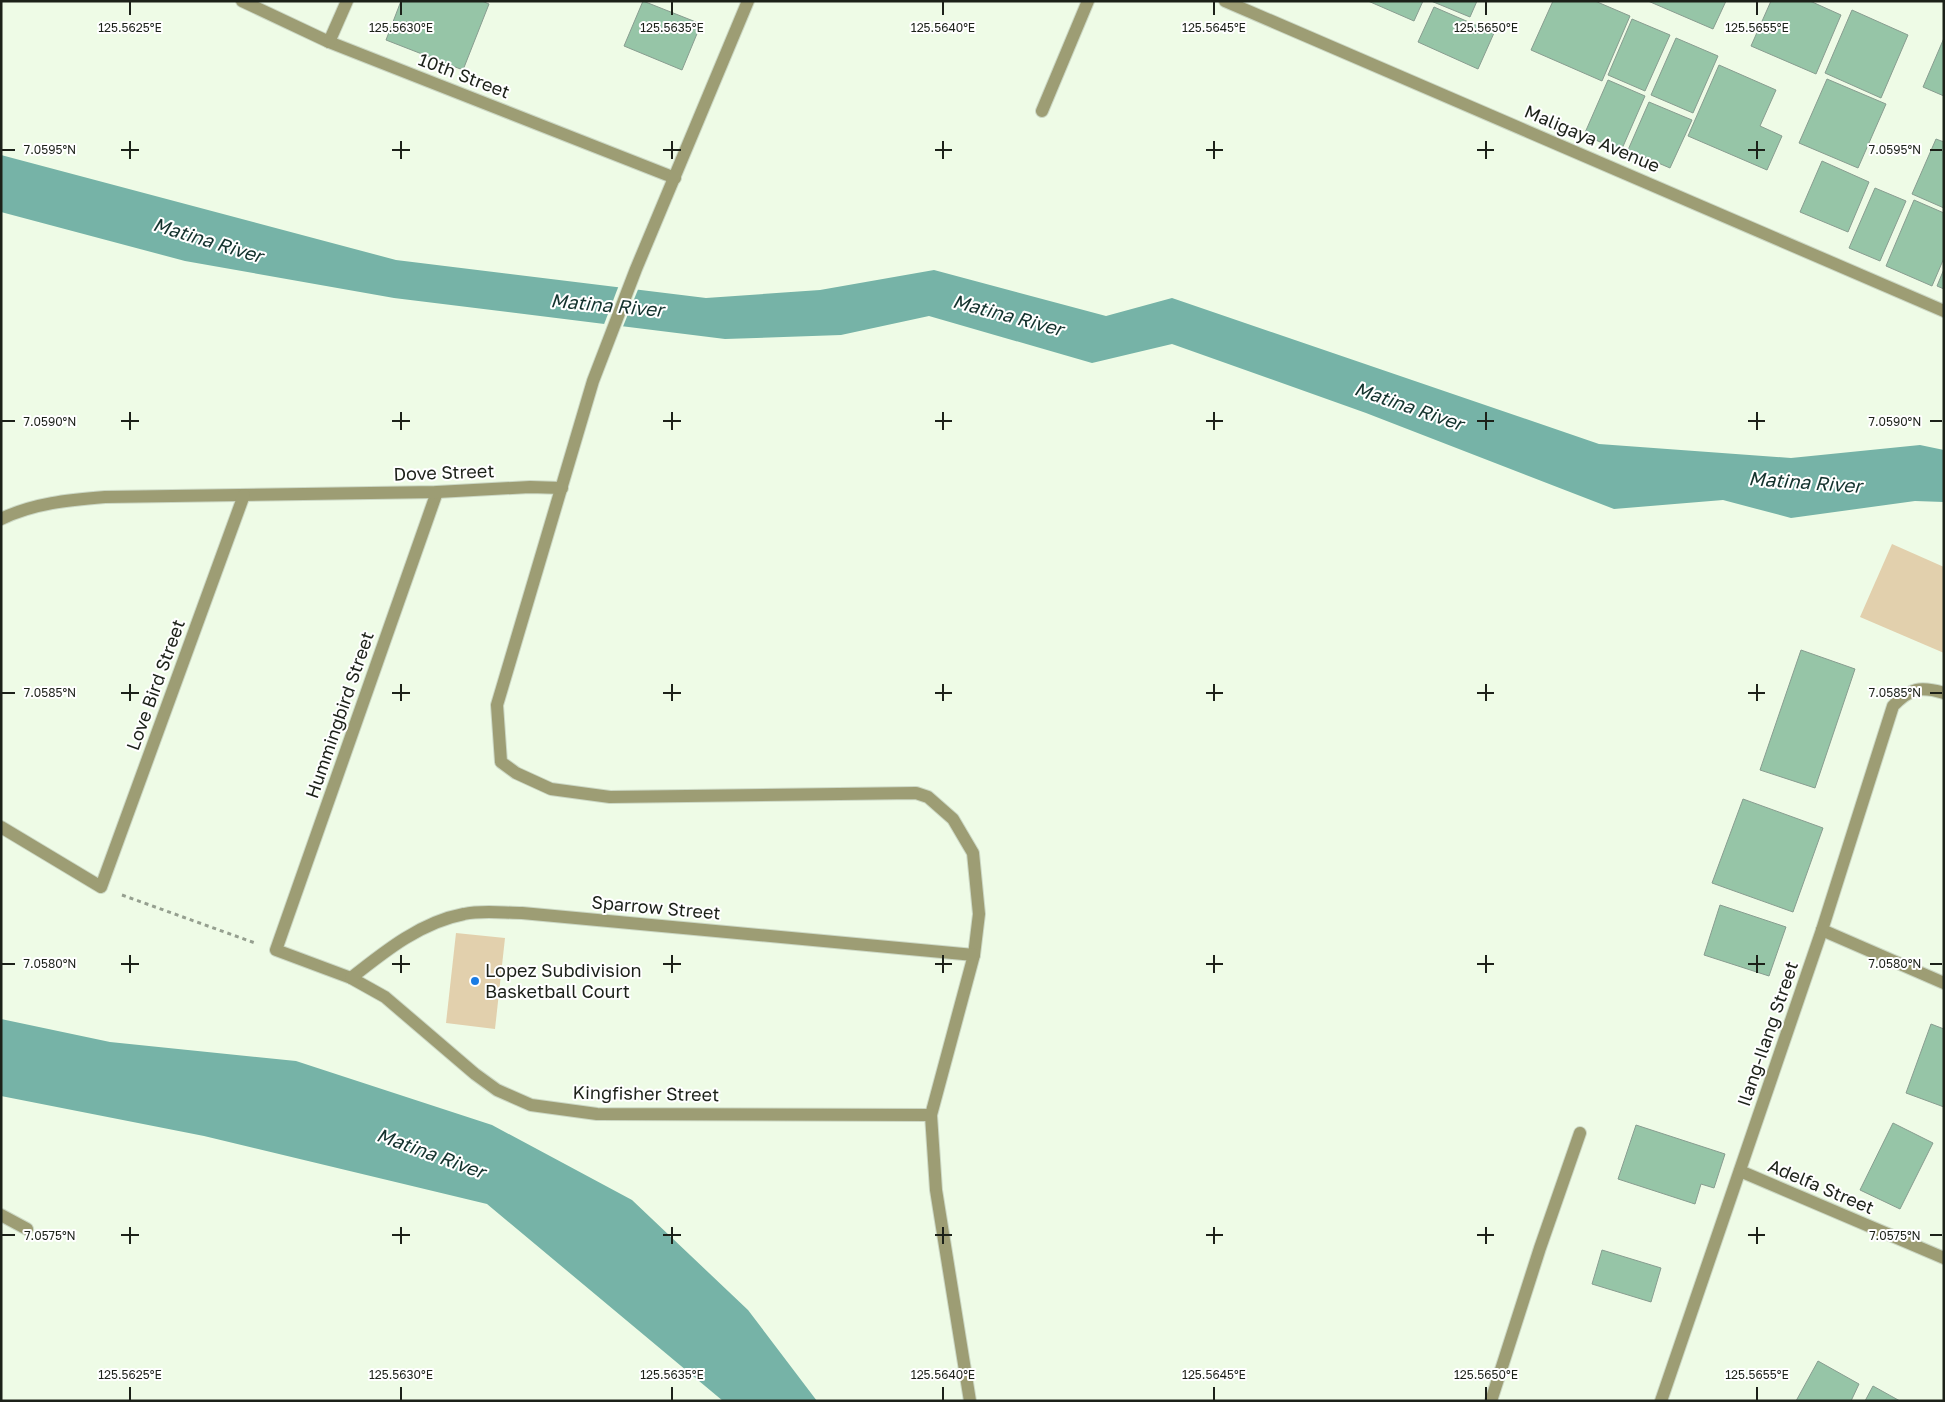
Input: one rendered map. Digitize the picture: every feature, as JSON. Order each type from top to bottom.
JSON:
[{"type":"street","name":"10th Street","points":[[242,1],[330,42],[675,178]]},
{"type":"street","points":[[330,42],[347,1]]},
{"type":"street","points":[[748,1],[603,353],[497,704],[501,762],[516,773],[551,789],[610,797],[916,793],[928,797],[953,819],[973,853],[978,914],[974,955],[931,1121],[936,1190],[970,1401]]},
{"type":"street","points":[[1042,111],[1088,1]]},
{"type":"street","name":"Maligaya Avenue","points":[[1225,1],[1944,311]]},
{"type":"street","name":"Dove Street","points":[[1,519],[17,511],[60,500],[105,497],[437,492],[530,487],[562,488]]},
{"type":"street","name":"Hummingbird Street","points":[[276,950],[437,492]]},
{"type":"street","name":"Love Bird Street","points":[[101,887],[244,495]]},
{"type":"street","name":"Ilang-Ilang Street","points":[[1661,1401],[1822,930],[1893,706],[1905,694],[1917,689],[1944,693]]},
{"type":"street","points":[[1,827],[101,887]]},
{"type":"street","name":"Sparrow Street","points":[[351,978],[390,947],[432,924],[465,914],[522,913],[974,955]]},
{"type":"street","points":[[1822,930],[1944,983]]},
{"type":"street","name":"Kingfisher Street","points":[[276,950],[351,978],[385,997],[443,1049],[497,1090],[531,1105],[597,1114],[931,1121]]},
{"type":"street","points":[[1491,1401],[1540,1248],[1580,1133]]},
{"type":"street","name":"Adelfa Street","points":[[1740,1171],[1944,1258]]},
{"type":"street","points":[[1,1215],[27,1229]]},
{"type":"path","points":[[101,887],[276,950]]},
{"type":"shaded area","points":[[1892,544],[1944,567],[1944,653],[1860,617]]},
{"type":"shaded area","name":"Lopez Subdivision Basketball Court","points":[[456,933],[505,938],[495,1029],[446,1023]]},
{"type":"water","name":"Matina River","points":[[1,155],[396,260],[706,298],[820,290],[934,270],[1106,316],[1172,298],[1599,444],[1791,458],[1920,445],[1944,450],[1944,502],[1915,501],[1791,518],[1723,500],[1614,509],[1366,413],[1172,344],[1092,363],[929,316],[841,335],[725,339],[394,298],[185,261],[1,212]]},
{"type":"water","name":"Matina River","points":[[1,1019],[110,1042],[296,1061],[492,1125],[632,1200],[748,1310],[817,1401],[723,1401],[487,1204],[204,1136],[1,1096]]},
{"type":"pier","points":[[619,285],[639,287],[622,329],[603,327]]},
{"type":"building","points":[[401,1],[482,1],[489,4],[463,70],[386,40]]},
{"type":"building","points":[[643,1],[701,24],[682,70],[624,46]]},
{"type":"building","points":[[1368,1],[1423,1],[1414,21]]},
{"type":"building","points":[[1431,1],[1477,1],[1470,17]]},
{"type":"building","points":[[1553,1],[1595,1],[1630,16],[1602,81],[1531,50]]},
{"type":"building","points":[[1648,1],[1726,1],[1713,29]]},
{"type":"building","points":[[1771,1],[1810,1],[1841,15],[1816,74],[1751,46]]},
{"type":"building","points":[[1434,7],[1494,33],[1478,69],[1418,42]]},
{"type":"building","points":[[1852,10],[1908,35],[1881,98],[1825,73]]},
{"type":"building","points":[[1632,19],[1670,35],[1645,91],[1608,75]]},
{"type":"building","points":[[1676,38],[1718,56],[1693,113],[1651,95]]},
{"type":"building","points":[[1944,38],[1944,96],[1923,87]]},
{"type":"building","points":[[1719,65],[1776,90],[1760,126],[1782,136],[1767,170],[1688,136]]},
{"type":"building","points":[[1827,79],[1886,104],[1858,168],[1799,143]]},
{"type":"building","points":[[1608,80],[1645,96],[1621,151],[1584,135]]},
{"type":"building","points":[[1649,102],[1692,120],[1670,168],[1628,150]]},
{"type":"building","points":[[1936,139],[1944,142],[1944,208],[1912,194]]},
{"type":"building","points":[[1822,161],[1869,182],[1848,232],[1800,212]]},
{"type":"building","points":[[1875,188],[1906,201],[1880,261],[1849,248]]},
{"type":"building","points":[[1914,200],[1944,213],[1944,258],[1932,286],[1886,266]]},
{"type":"building","points":[[1944,269],[1944,289],[1937,286]]},
{"type":"building","points":[[1801,650],[1855,669],[1815,788],[1760,770]]},
{"type":"building","points":[[1743,799],[1823,828],[1793,912],[1712,883]]},
{"type":"building","points":[[1720,905],[1786,927],[1769,976],[1704,955]]},
{"type":"building","points":[[1931,1024],[1944,1029],[1944,1107],[1906,1093]]},
{"type":"building","points":[[1893,1123],[1933,1143],[1900,1209],[1860,1190]]},
{"type":"building","points":[[1636,1125],[1725,1154],[1714,1188],[1701,1184],[1695,1204],[1618,1179]]},
{"type":"building","points":[[1602,1250],[1661,1268],[1651,1302],[1592,1284]]},
{"type":"building","points":[[1818,1361],[1859,1384],[1851,1401],[1796,1401]]},
{"type":"building","points":[[1873,1386],[1900,1401],[1865,1401]]},
{"type":"place","name":"Lopez Subdivision Basketball Court","points":[[475,981]]}]
